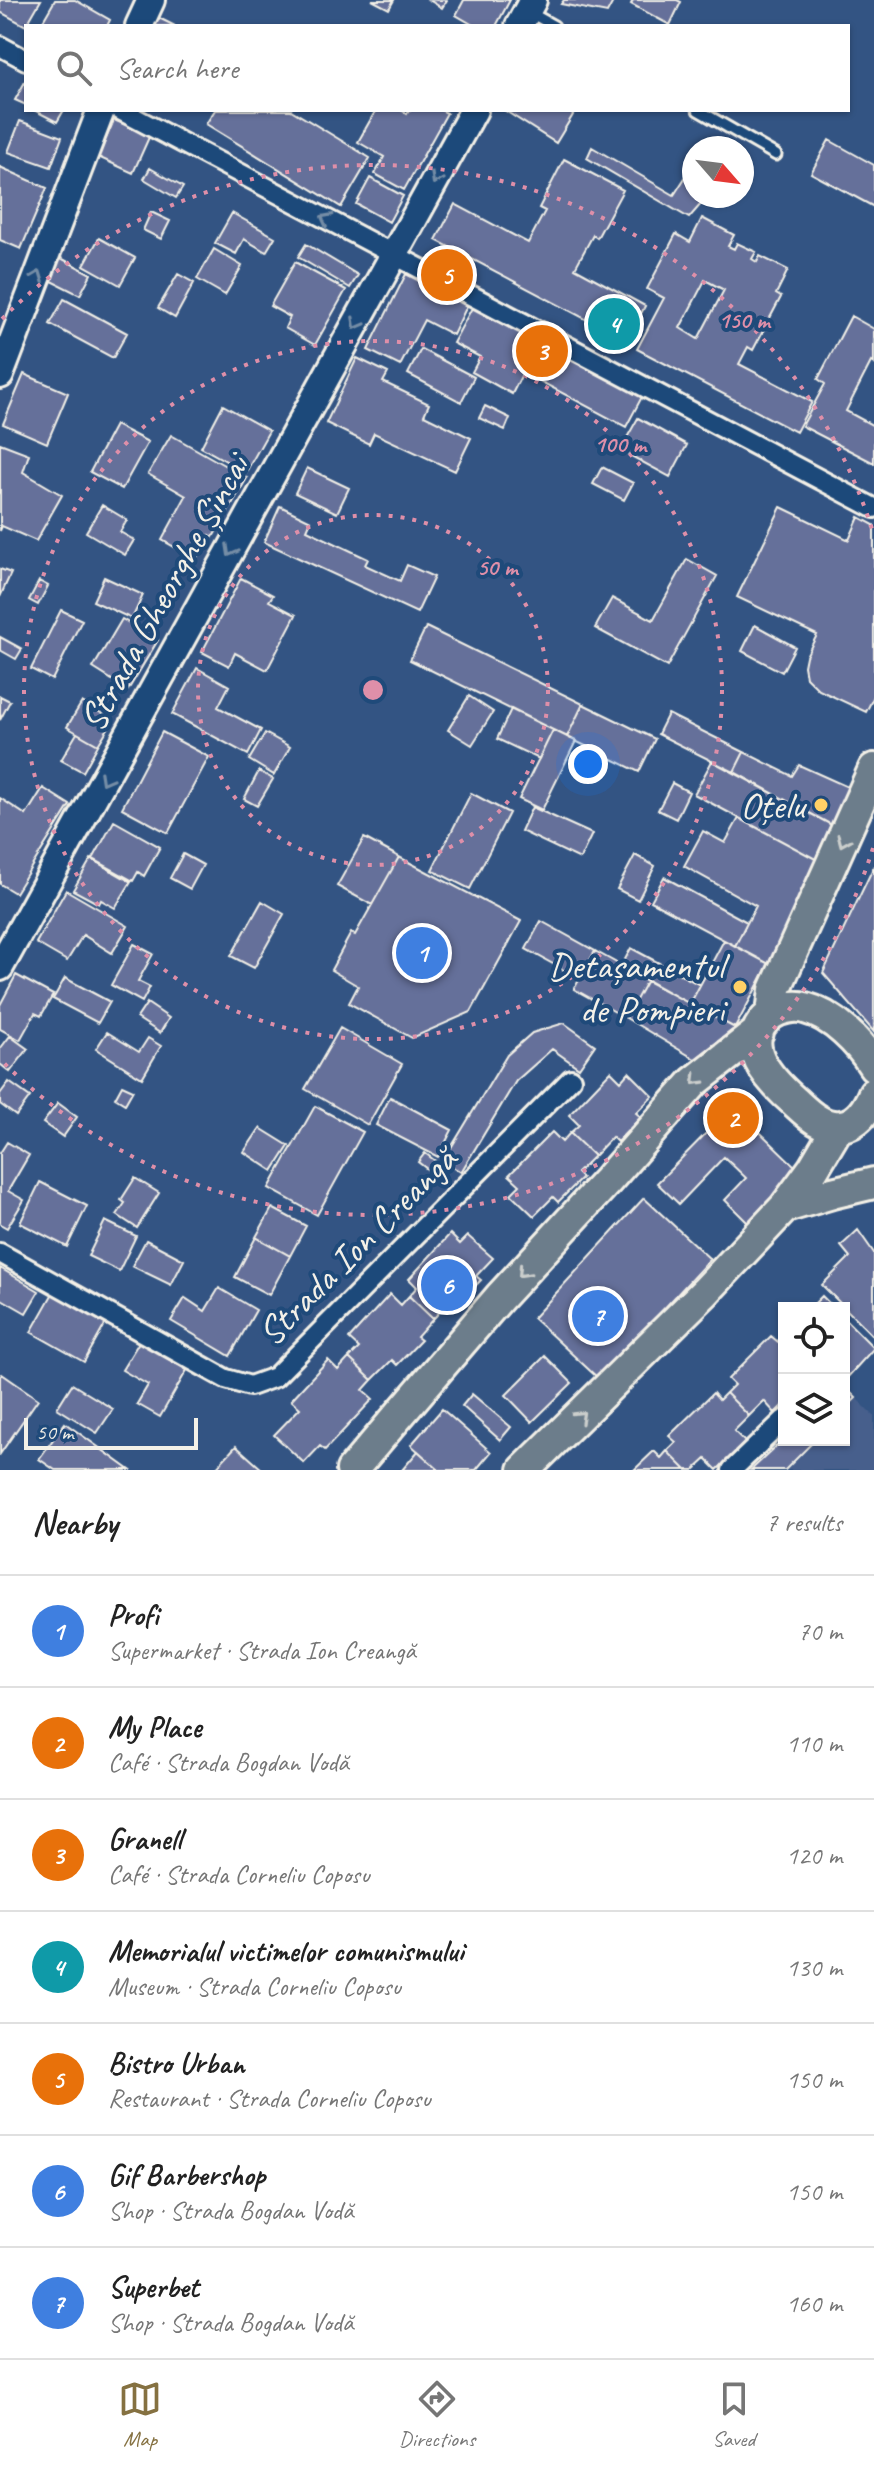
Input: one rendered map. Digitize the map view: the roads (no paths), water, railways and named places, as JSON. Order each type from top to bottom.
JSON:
[{"type":"main road","points":[[140,24],[151,0]]},
{"type":"main road","points":[[0,375],[100,112]]},
{"type":"main road","name":"Strada Gheorghe Șincai","points":[[0,967],[473,112]]},
{"type":"main road","points":[[853,1130],[818,1121],[808,1114],[763,1069],[756,1042],[775,990],[874,769]]},
{"type":"main road","points":[[352,1470],[500,1297],[694,1082],[765,1022],[789,1007],[801,1007],[822,1015],[841,1028],[874,1066]]},
{"type":"main road","points":[[524,1470],[705,1292],[785,1207],[813,1169],[853,1130],[874,1093]]},
{"type":"main road","points":[[785,1207],[874,1183]]},
{"type":"street","points":[[0,46],[24,59]]},
{"type":"street","points":[[124,112],[874,508]]},
{"type":"street","name":"Strada Ion Creangă","points":[[0,1253],[226,1379],[250,1386],[275,1377],[571,1079]]},
{"type":"street","points":[[732,1470],[778,1426]]},
{"type":"lane","points":[[527,12],[550,24]]},
{"type":"lane","points":[[701,112],[776,155]]},
{"type":"place","name":"Bistro Urban","points":[[447,275]]},
{"type":"place","name":"Memorialul victimelor comunismului","points":[[614,324]]},
{"type":"place","name":"Granell","points":[[542,351]]},
{"type":"place","name":"Oțelu","points":[[821,805]]},
{"type":"place","name":"Profi","points":[[422,953]]},
{"type":"place","name":"Detașamentul de Pompieri","points":[[740,987]]},
{"type":"place","name":"My Place","points":[[733,1118]]},
{"type":"place","name":"Gif Barbershop","points":[[447,1285]]},
{"type":"place","name":"Superbet","points":[[598,1316]]}]
